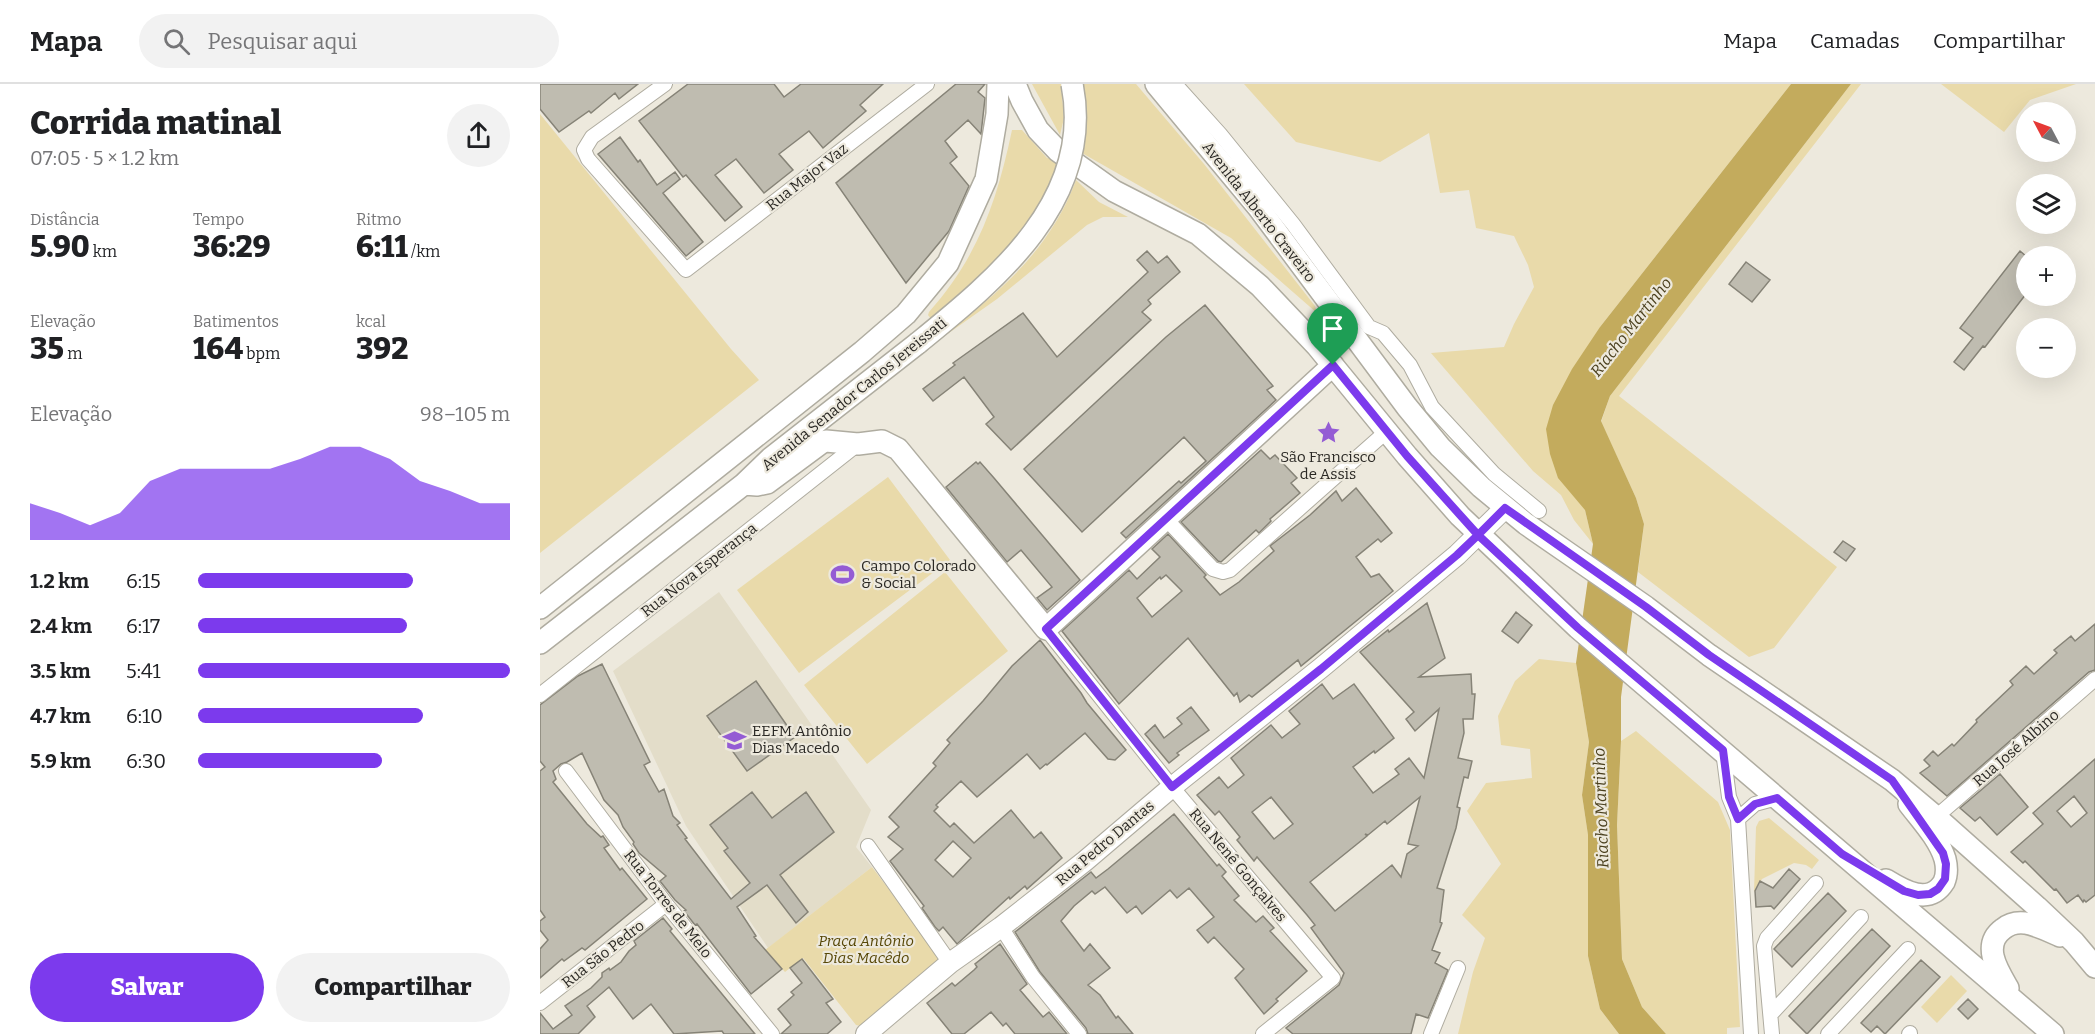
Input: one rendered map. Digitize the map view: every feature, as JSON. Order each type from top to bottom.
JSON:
[{"type":"main road","name":"Avenida Senador Carlos Jereissati","points":[[540,608],[862,352],[906,314],[948,263],[986,178],[997,114],[998,84]]},
{"type":"main road","points":[[1015,84],[1038,129],[1058,151],[1114,191],[1198,234],[1260,286],[1333,365],[1387,432],[1478,535],[1578,628],[2053,1034]]},
{"type":"main road","name":"Avenida Senador Carlos Jereissati","points":[[540,643],[744,484],[771,458],[973,299],[1002,270],[1026,243],[1049,208],[1063,177],[1076,120],[1072,84]]},
{"type":"main road","name":"Avenida Alberto Craveiro","points":[[1156,84],[1258,207],[1407,407],[1433,439],[1480,487],[1505,508],[1646,607],[1709,655],[1892,780],[2074,942],[2095,967]]},
{"type":"main road","points":[[1046,629],[1333,365]]},
{"type":"main road","name":"Rua Nenê Gonçalves","points":[[744,484],[767,483],[826,441],[858,444],[882,441],[898,449],[1046,629]]},
{"type":"main road","name":"Rua Pedro Dantas","points":[[866,1034],[950,963],[1001,927],[1085,861],[1172,787],[1321,669],[1457,555],[1505,508]]},
{"type":"main road","points":[[1842,854],[1912,894],[1930,894],[1942,884],[1947,868],[1943,853],[1892,780]]},
{"type":"main road","points":[[2014,999],[1993,958],[1993,942],[1999,932],[2010,924],[2024,923],[2074,942]]},
{"type":"street","name":"Rua Major Vaz","points":[[665,84],[592,137],[584,150],[588,159],[686,270],[927,84]]},
{"type":"street","points":[[1175,84],[1220,134],[1293,224],[1369,327],[1383,333],[1410,365],[1432,407],[1494,474],[1539,511]]},
{"type":"street","points":[[1166,519],[1213,569],[1223,572],[1230,570],[1387,432]]},
{"type":"street","name":"Rua Nova Esperança","points":[[540,695],[858,444]]},
{"type":"street","name":"Rua Nenê Gonçalves","points":[[1046,629],[1172,787],[1333,978],[1263,1034]]},
{"type":"street","name":"Rua José Albino","points":[[1936,817],[2095,679]]},
{"type":"street","points":[[1723,750],[1729,797],[1738,819],[1752,1034]]},
{"type":"street","name":"Rua Torres de Melo","points":[[566,771],[666,904],[772,1034]]},
{"type":"street","points":[[1738,819],[1755,804],[1777,798]]},
{"type":"street","points":[[868,846],[950,963]]},
{"type":"street","points":[[1772,1034],[1764,946],[1767,938],[1815,884]]},
{"type":"street","name":"Rua São Pedro","points":[[540,1004],[666,904]]},
{"type":"street","points":[[1771,1014],[1861,917]]},
{"type":"street","points":[[1001,927],[1033,977],[1079,1034]]},
{"type":"street","points":[[1828,1034],[1908,949]]},
{"type":"street","points":[[1431,1034],[1458,968]]},
{"type":"shaded area","name":"EEFM Antônio Dias Macedo","points":[[719,592],[871,810],[856,847],[872,867],[768,948],[686,826],[613,671]]},
{"type":"green space","points":[[1032,84],[1061,84],[1064,118],[1060,135]]},
{"type":"green space","points":[[1083,84],[1136,84],[1204,164],[1315,306],[1317,313],[1231,238],[1082,153],[1085,130]]},
{"type":"green space","points":[[1244,84],[1791,84],[1600,327],[1585,510],[1593,544],[1574,520],[1561,495],[1533,471],[1431,353],[1504,347],[1534,287],[1528,265],[1514,236],[1476,228],[1469,190],[1440,193],[1429,133],[1380,162],[1296,142]]},
{"type":"green space","points":[[1851,84],[1861,84],[1619,396],[1837,567],[1774,648],[1749,657],[1638,572],[1644,524],[1636,498],[1601,422],[1610,396]]},
{"type":"green space","points":[[1941,84],[2076,84],[2028,102],[2016,102],[2016,117],[2004,132]]},
{"type":"green space","points":[[540,114],[731,349],[759,380],[540,553]]},
{"type":"green space","points":[[1012,130],[1022,130],[1047,158],[1059,160],[1047,191],[1037,212],[991,268],[931,319],[929,312],[961,270],[983,227],[1000,181]]},
{"type":"green space","points":[[1076,180],[1099,202],[1128,217],[1103,217],[1087,225],[997,299],[946,335],[1005,284],[1039,247],[1066,204]]},
{"type":"green space","name":"Campo Colorado & Social","points":[[888,477],[950,560],[799,673],[737,590]]},
{"type":"green space","name":"Campo Colorado & Social","points":[[945,572],[1008,651],[867,764],[804,685]]},
{"type":"green space","points":[[1539,659],[1576,663],[1589,742],[1582,795],[1588,835],[1588,956],[1600,1009],[1619,1034],[1458,1034],[1473,972],[1485,938],[1462,915],[1501,864],[1467,811],[1486,783],[1532,778],[1530,749],[1501,745],[1498,716],[1515,681]]},
{"type":"green space","points":[[1636,731],[1718,802],[1730,830],[1740,1027],[1727,1028],[1727,1034],[1666,1034],[1642,1007],[1622,959],[1617,825],[1621,741]]},
{"type":"green space","points":[[1769,818],[1819,860],[1812,869],[1806,865],[1794,863],[1762,879],[1754,892],[1756,827],[1759,821]]},
{"type":"green space","name":"Praça Antônio Dias Macêdo","points":[[872,867],[938,954],[937,965],[861,1026],[856,1025],[803,958],[785,972],[765,950]]},
{"type":"green space","points":[[1951,975],[1967,991],[1937,1023],[1921,1007]]},
{"type":"water","name":"Riacho Martinho","points":[[1791,84],[1851,84],[1610,396],[1601,421],[1636,498],[1644,524],[1621,697],[1617,825],[1622,959],[1642,1007],[1666,1034],[1619,1034],[1600,1009],[1588,956],[1588,835],[1582,795],[1589,742],[1576,663],[1593,544],[1585,510],[1558,478],[1550,454],[1546,429],[1553,405],[1572,369],[1600,327]]},
{"type":"building","points":[[540,84],[638,84],[619,99],[615,93],[591,113],[589,111],[559,132],[540,109]]},
{"type":"building","points":[[688,84],[774,84],[784,97],[801,84],[883,84],[860,105],[866,111],[823,148],[809,131],[779,154],[793,170],[764,193],[736,159],[715,175],[742,207],[725,221],[686,175],[683,177],[639,121]]},
{"type":"building","points":[[956,84],[985,84],[978,92],[985,98],[981,134],[968,120],[945,141],[957,157],[950,163],[969,186],[949,231],[906,283],[836,183]]},
{"type":"building","points":[[620,137],[657,185],[675,172],[680,179],[663,193],[703,242],[686,256],[598,154]]},
{"type":"building","points":[[1147,251],[1158,263],[1167,256],[1180,272],[1148,300],[1151,304],[1142,312],[1151,320],[1011,450],[986,424],[994,417],[964,377],[933,401],[923,389],[955,365],[953,363],[1023,313],[1057,357],[1148,272],[1137,260]]},
{"type":"building","points":[[2016,256],[2017,306],[1964,370],[1954,362],[1973,338],[1960,328]]},
{"type":"building","points":[[1746,262],[1770,280],[1752,302],[1729,284]]},
{"type":"building","points":[[1205,305],[1273,386],[1267,390],[1276,400],[1126,538],[1121,533],[1179,481],[1181,483],[1206,461],[1184,437],[1082,532],[1024,469],[1166,337]]},
{"type":"building","points":[[1261,450],[1270,459],[1275,455],[1297,478],[1291,483],[1300,493],[1270,519],[1271,521],[1259,533],[1256,530],[1221,562],[1218,561],[1181,522]]},
{"type":"building","points":[[976,462],[978,464],[980,462],[1080,580],[1047,610],[1037,598],[1052,587],[1021,550],[1007,562],[946,487]]},
{"type":"building","points":[[1356,488],[1392,533],[1381,542],[1378,539],[1356,557],[1371,577],[1379,574],[1393,591],[1301,666],[1298,660],[1252,697],[1249,695],[1240,702],[1237,693],[1234,696],[1188,638],[1119,704],[1062,631],[1129,570],[1137,579],[1160,557],[1152,549],[1168,534],[1206,575],[1204,577],[1220,595],[1239,582],[1274,551],[1270,546],[1336,491],[1342,501]],"holes":[[[1166,575],[1182,591],[1152,617],[1137,598],[1160,577],[1161,579]]]},
{"type":"building","points":[[1843,541],[1855,549],[1846,561],[1834,552]]},
{"type":"building","points":[[1427,603],[1445,658],[1419,677],[1471,674],[1472,694],[1475,694],[1473,719],[1463,719],[1464,733],[1458,758],[1472,761],[1468,778],[1464,777],[1457,807],[1460,808],[1456,828],[1437,888],[1444,890],[1440,922],[1442,923],[1432,950],[1440,953],[1435,963],[1448,970],[1428,1018],[1416,1014],[1411,1034],[1293,1034],[1286,1028],[1339,985],[1344,973],[1311,928],[1315,925],[1307,915],[1257,857],[1254,861],[1237,840],[1240,837],[1219,811],[1215,815],[1197,795],[1219,777],[1228,788],[1244,775],[1231,758],[1271,725],[1282,738],[1300,724],[1289,711],[1322,684],[1333,699],[1354,684],[1394,738],[1353,767],[1373,793],[1399,774],[1395,769],[1409,758],[1424,778],[1439,709],[1415,731],[1406,719],[1414,712],[1360,652],[1388,630],[1389,632]],"holes":[[[1271,797],[1293,824],[1274,839],[1252,812]],[[1420,797],[1408,844],[1418,846],[1407,854],[1401,877],[1392,865],[1335,911],[1310,882],[1367,836],[1365,834],[1368,835],[1385,821],[1387,824]]]},
{"type":"building","points":[[1516,612],[1532,625],[1518,643],[1502,631]]},
{"type":"building","points":[[2095,624],[2095,670],[2089,672],[1947,796],[1920,773],[1930,766],[1924,760],[1933,751],[1938,756],[1952,744],[1954,746],[1977,722],[1976,720],[2013,685],[2010,681],[2026,666],[2034,674],[2057,653],[2054,650],[2071,636],[2075,641]]},
{"type":"building","points":[[1040,640],[1126,750],[1115,760],[1108,759],[1085,733],[1040,769],[1027,754],[977,797],[961,781],[936,805],[938,807],[934,811],[950,827],[954,823],[974,843],[1011,810],[1034,838],[1041,832],[1062,858],[1027,889],[1025,886],[1010,899],[1009,897],[957,944],[943,927],[939,931],[935,927],[922,908],[924,906],[890,861],[903,849],[888,837],[899,827],[889,817],[936,766],[933,763],[950,743],[947,740],[1012,666]],"holes":[[[953,841],[971,858],[953,877],[935,860]]]},
{"type":"building","points":[[602,664],[650,762],[644,765],[659,792],[664,789],[673,816],[680,823],[677,825],[687,838],[685,839],[731,899],[750,883],[724,851],[728,848],[710,825],[752,792],[772,818],[806,792],[834,832],[780,875],[808,912],[796,923],[767,885],[737,907],[756,936],[754,937],[782,969],[751,994],[697,924],[695,925],[684,911],[686,910],[660,881],[666,876],[639,853],[618,815],[604,800],[582,753],[553,771],[556,779],[553,782],[587,824],[601,837],[603,836],[609,845],[604,848],[620,870],[622,868],[647,899],[585,950],[582,948],[564,961],[562,959],[540,978],[540,949],[548,940],[540,930],[540,921],[545,917],[540,910],[540,771],[545,767],[540,761],[540,705],[578,676]]},
{"type":"building","points":[[756,681],[795,737],[747,771],[707,716]]},
{"type":"building","points":[[1191,707],[1209,730],[1177,753],[1179,755],[1169,763],[1145,734],[1155,725],[1164,738],[1182,724],[1177,718]]},
{"type":"building","points":[[2095,759],[2095,895],[2086,902],[2084,900],[2083,902],[2078,895],[2067,903],[2056,889],[2054,890],[2025,861],[2023,863],[2011,852],[2043,824],[2033,813]],"holes":[[[2074,796],[2087,813],[2071,827],[2057,811]]]},
{"type":"building","points":[[2000,774],[2028,807],[1997,835],[1980,817],[1975,821],[1960,808]]},
{"type":"building","points":[[1174,814],[1217,866],[1219,864],[1226,872],[1222,876],[1239,896],[1234,900],[1256,922],[1263,916],[1274,928],[1270,931],[1307,971],[1276,999],[1278,1001],[1264,1014],[1235,978],[1244,969],[1214,937],[1208,943],[1197,930],[1214,917],[1189,888],[1177,898],[1170,890],[1142,914],[1136,906],[1127,913],[1105,887],[1095,894],[1092,891],[1061,921],[1084,951],[1090,944],[1110,968],[1088,985],[1100,995],[1116,1018],[1118,1016],[1133,1034],[1088,1034],[1086,1028],[1040,972],[1015,932],[1091,872],[1096,878]]},
{"type":"building","points":[[1789,869],[1800,879],[1774,909],[1771,906],[1756,907],[1755,891],[1760,881],[1773,888]]},
{"type":"building","points":[[1828,893],[1846,911],[1792,967],[1774,949]]},
{"type":"building","points":[[663,918],[672,929],[670,931],[755,1034],[724,1034],[722,1031],[674,1034],[651,1004],[633,1019],[609,987],[587,1006],[595,1017],[578,1034],[540,1034],[540,1013],[553,1029],[572,1015],[565,1006],[591,988],[602,977],[602,973],[621,962],[636,945],[634,941]]},
{"type":"building","points":[[1872,929],[1890,946],[1807,1034],[1789,1016]]},
{"type":"building","points":[[1000,944],[1027,984],[1020,990],[1043,1017],[1049,1012],[1067,1034],[1015,1034],[1006,1023],[1003,1026],[991,1012],[964,1034],[952,1034],[927,1003],[952,983],[955,986],[977,967],[975,964]]},
{"type":"building","points":[[802,959],[833,999],[826,1003],[841,1022],[827,1034],[781,1034],[791,1025],[778,1009],[794,995],[791,992],[802,983],[790,968]]},
{"type":"building","points":[[1921,960],[1940,977],[1885,1034],[1877,1026],[1871,1032],[1861,1023]]},
{"type":"building","points":[[1968,999],[1978,1009],[1968,1019],[1958,1009]]},
{"type":"place","name":"São Francisco de Assis","points":[[1328,433]]},
{"type":"place","name":"Campo Colorado & Social","points":[[843,575]]},
{"type":"place","name":"EEFM Antônio Dias Macedo","points":[[734,740]]},
{"type":"route","points":[[1333,365],[1046,629],[1172,787],[1321,669],[1478,535],[1578,628],[1723,750],[1729,797],[1738,819],[1755,804],[1777,798],[1842,854],[1904,891],[1925,895],[1934,892],[1942,884],[1947,868],[1943,853],[1892,780],[1709,655],[1646,607],[1505,508],[1478,535],[1407,456],[1333,365]]}]
